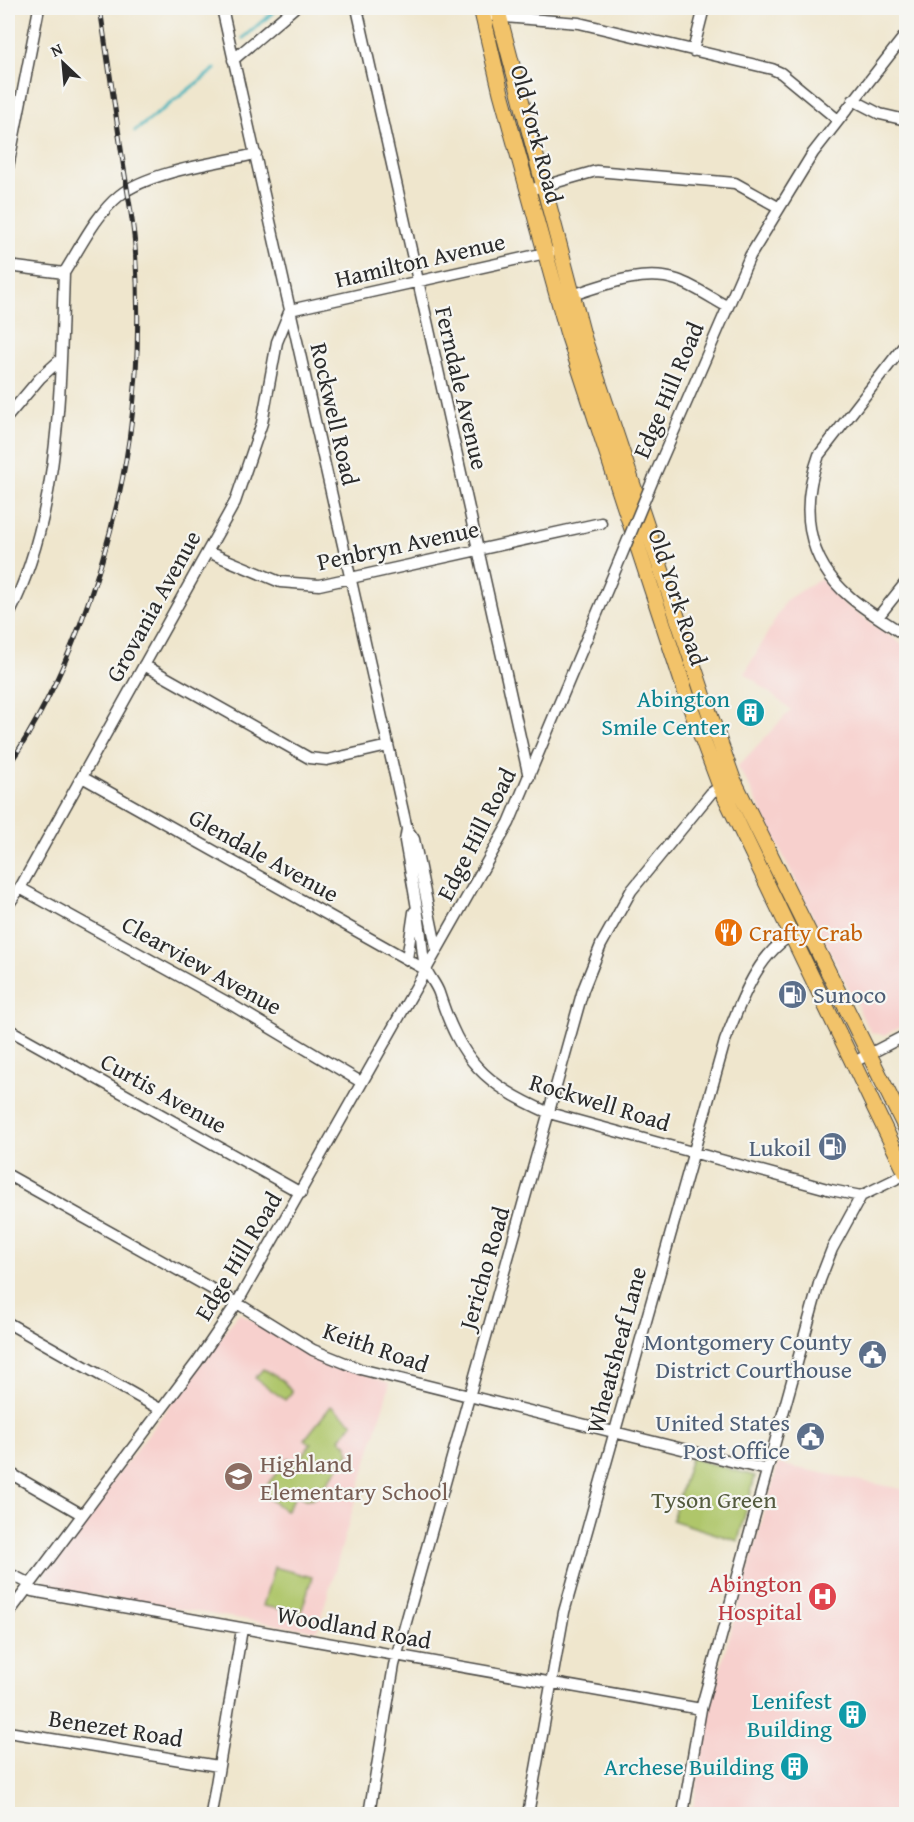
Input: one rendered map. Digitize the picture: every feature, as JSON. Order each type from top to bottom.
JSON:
[{"type":"highway","name":"Old York Road","points":[[490,12],[601,439],[726,783],[791,935],[906,1174]]},
{"type":"highway","name":"Old York Road","points":[[552,251],[572,295],[706,705],[726,783],[808,927],[906,1128]]},
{"type":"street","points":[[8,166],[39,8]]},
{"type":"street","name":"Rockwell Road","points":[[222,8],[406,829],[405,841],[426,970],[433,978],[447,1019],[470,1059],[512,1096],[549,1113],[861,1196]]},
{"type":"street","points":[[234,60],[294,8]]},
{"type":"street","name":"Ferndale Avenue","points":[[357,8],[416,283],[529,778]]},
{"type":"street","points":[[693,51],[704,8]]},
{"type":"street","points":[[490,12],[579,22],[781,73],[838,120]]},
{"type":"street","name":"Edge Hill Road","points":[[8,1614],[237,1303],[301,1193],[361,1082],[509,824],[726,306],[750,256],[778,207],[838,120],[906,34]]},
{"type":"street","points":[[853,100],[880,114],[906,120]]},
{"type":"street","points":[[8,617],[22,588],[38,542],[56,429],[64,273],[100,218],[123,193],[142,180],[256,154]]},
{"type":"street","points":[[536,188],[596,171],[735,183],[778,207]]},
{"type":"street","name":"Hamilton Avenue","points":[[290,310],[552,251]]},
{"type":"street","points":[[8,266],[64,273]]},
{"type":"street","points":[[572,295],[621,280],[654,277],[675,279],[726,306]]},
{"type":"street","name":"Grovania Avenue","points":[[8,905],[20,888],[235,502],[262,423],[277,342],[290,310]]},
{"type":"street","points":[[906,343],[819,454],[813,473],[807,509],[816,550],[837,585],[906,636]]},
{"type":"street","points":[[8,416],[40,378],[61,359]]},
{"type":"street","name":"Penbryn Avenue","points":[[208,552],[280,582],[319,585],[601,523]]},
{"type":"street","points":[[878,617],[906,582]]},
{"type":"street","points":[[144,665],[309,758],[327,760],[388,746]]},
{"type":"street","name":"Glendale Avenue","points":[[82,777],[426,970]]},
{"type":"street","name":"Jericho Road","points":[[369,1815],[396,1655],[584,990],[601,945],[631,891],[711,793],[726,783]]},
{"type":"street","name":"Rockwell Road","points":[[406,829],[414,839],[437,951]]},
{"type":"street","name":"Clearview Avenue","points":[[20,888],[232,1005],[361,1082]]},
{"type":"street","name":"Rockwell Road","points":[[407,960],[416,900]]},
{"type":"street","name":"Wheatsheaf Lane","points":[[528,1815],[564,1612],[725,1041],[744,995],[772,950],[791,935],[808,927]]},
{"type":"street","name":"Curtis Avenue","points":[[8,1029],[301,1193]]},
{"type":"street","points":[[854,1062],[906,1035]]},
{"type":"street","points":[[683,1815],[701,1709],[820,1280],[832,1249],[861,1196],[906,1174]]},
{"type":"street","name":"Keith Road","points":[[8,1175],[237,1303],[314,1350],[360,1369],[767,1470]]},
{"type":"street","points":[[8,1323],[160,1409]]},
{"type":"street","points":[[8,1472],[81,1514]]},
{"type":"street","name":"Woodland Road","points":[[8,1573],[30,1584],[32,1591],[701,1709]]},
{"type":"street","points":[[212,1815],[218,1766],[242,1629]]},
{"type":"street","name":"Benezet Road","points":[[8,1732],[218,1766]]},
{"type":"shaded area","points":[[821,578],[844,604],[906,647],[906,1024],[884,1035],[872,1033],[865,1022],[747,782],[737,767],[791,710],[745,673],[786,600]]},
{"type":"shaded area","name":"Highland Elementary School","points":[[239,1313],[312,1354],[390,1383],[317,1631],[42,1587],[45,1571]]},
{"type":"shaded area","name":"Abington Hospital","points":[[778,1464],[906,1490],[906,1814],[692,1814],[710,1705]]},
{"type":"green space","points":[[263,1369],[282,1380],[292,1392],[285,1400],[255,1378]]},
{"type":"green space","points":[[331,1406],[353,1423],[340,1439],[347,1445],[349,1454],[315,1498],[305,1499],[297,1494],[286,1511],[261,1493],[288,1458],[296,1463],[311,1444],[305,1439]]},
{"type":"green space","name":"Tyson Green","points":[[691,1458],[755,1476],[738,1541],[672,1520]]},
{"type":"green space","points":[[274,1567],[312,1577],[301,1613],[263,1606]]},
{"type":"waterway","points":[[243,38],[278,8]]},
{"type":"waterway","points":[[135,131],[215,69]]},
{"type":"railway","points":[[8,766],[48,698],[65,662],[97,578],[121,485],[135,392],[137,344],[135,246],[100,8]]},
{"type":"place","name":"Abington Smile Center","points":[[751,712]]},
{"type":"place","name":"Crafty Crab","points":[[728,932]]},
{"type":"place","name":"Sunoco","points":[[792,994]]},
{"type":"place","name":"Lukoil","points":[[832,1147]]},
{"type":"place","name":"Montgomery County District Courthouse","points":[[873,1355]]},
{"type":"place","name":"United States Post Office","points":[[811,1436]]},
{"type":"place","name":"Highland Elementary School","points":[[239,1477]]},
{"type":"place","name":"Abington Hospital","points":[[823,1597]]},
{"type":"place","name":"Lenifest Building","points":[[853,1714]]},
{"type":"place","name":"Archese Building","points":[[795,1766]]}]
